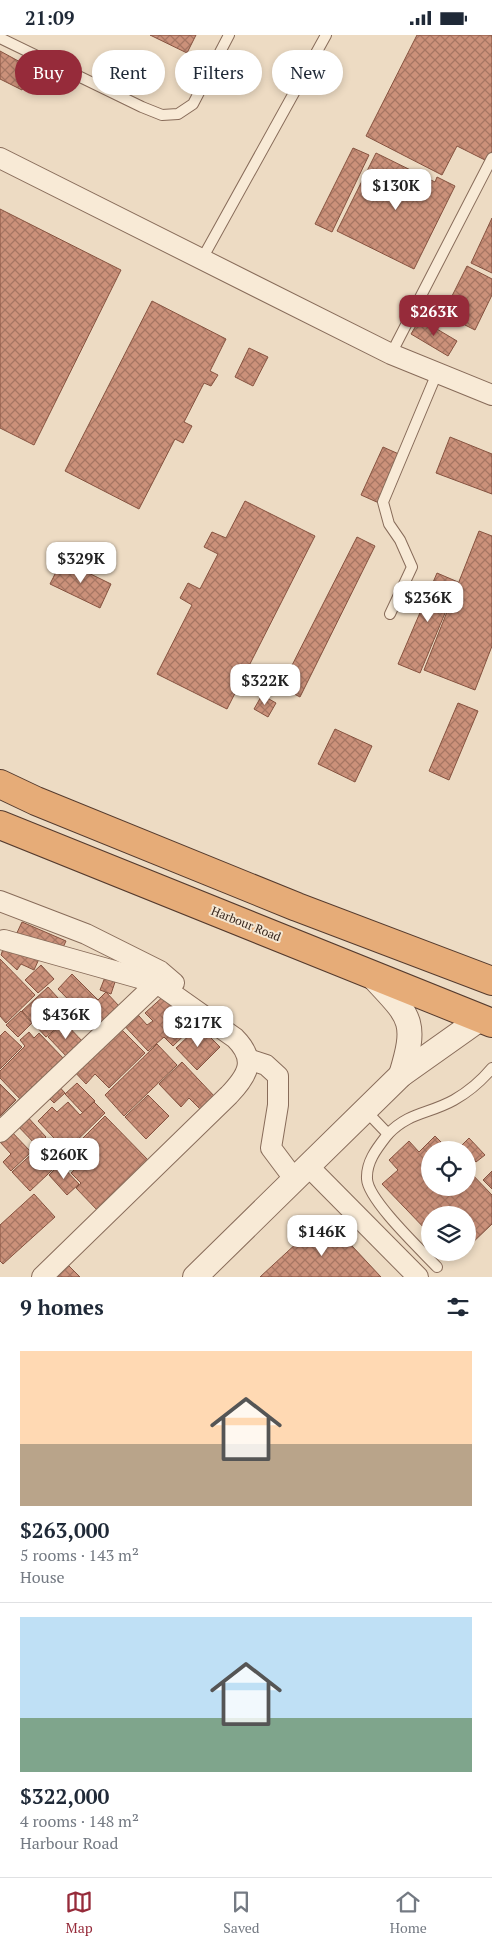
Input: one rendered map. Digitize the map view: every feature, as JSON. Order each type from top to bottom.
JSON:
[{"type":"highway","points":[[0,784],[36,801],[297,907],[492,981]]},
{"type":"highway","name":"Harbour Road","points":[[0,825],[486,1021]]},
{"type":"street","points":[[0,157],[391,354],[492,395]]},
{"type":"street","points":[[0,901],[86,934],[160,971],[235,1038],[244,1048],[248,1059],[244,1079],[229,1095],[42,1277]]},
{"type":"street","points":[[1,941],[157,983],[235,1038]]},
{"type":"street","points":[[374,977],[402,1009],[408,1019],[410,1044],[401,1075]]},
{"type":"street","points":[[0,1132],[157,983]]},
{"type":"street","points":[[195,1277],[401,1075],[486,1021]]},
{"type":"street","points":[[248,1059],[266,1065],[278,1076],[278,1105],[271,1148],[302,1173],[418,1277]]},
{"type":"lane","points":[[0,39],[162,115],[178,114],[193,104],[229,35]]},
{"type":"lane","points":[[202,259],[326,35]]},
{"type":"lane","points":[[391,354],[492,158]]},
{"type":"lane","points":[[390,615],[412,567],[400,540],[389,525],[383,502],[437,373]]},
{"type":"lane","points":[[437,1267],[382,1207],[370,1191],[367,1180],[368,1168],[374,1153],[398,1123],[454,1100],[485,1076],[492,1067]]},
{"type":"lane","points":[[366,1111],[388,1134]]},
{"type":"building","points":[[150,35],[196,35],[188,50],[181,50]]},
{"type":"building","points":[[417,35],[492,35],[492,151],[487,161],[457,146],[442,175],[366,136]]},
{"type":"building","points":[[0,51],[15,59],[15,86],[0,79]]},
{"type":"building","points":[[353,148],[369,155],[332,232],[315,224]]},
{"type":"building","points":[[376,153],[435,182],[437,177],[455,186],[414,269],[337,231]]},
{"type":"building","points":[[0,209],[121,270],[34,445],[0,428]]},
{"type":"building","points":[[492,218],[492,273],[471,263]]},
{"type":"building","points":[[467,266],[492,279],[492,295],[475,330],[443,314]]},
{"type":"building","points":[[152,301],[226,339],[210,371],[218,375],[211,386],[204,383],[184,422],[192,426],[183,443],[175,439],[139,509],[65,471]]},
{"type":"building","points":[[420,319],[457,341],[448,356],[411,334]]},
{"type":"building","points":[[249,348],[268,357],[253,386],[235,377]]},
{"type":"building","points":[[450,437],[492,454],[492,494],[436,473]]},
{"type":"building","points":[[383,447],[401,455],[379,503],[361,495]]},
{"type":"building","points":[[245,501],[315,536],[227,709],[157,674],[192,605],[180,598],[188,583],[200,589],[218,554],[204,547],[212,532],[226,538]]},
{"type":"building","points":[[479,531],[492,536],[492,646],[475,690],[424,670]]},
{"type":"building","points":[[357,537],[375,546],[300,697],[281,687]]},
{"type":"building","points":[[62,560],[111,584],[100,608],[50,584]]},
{"type":"building","points":[[437,573],[458,582],[420,673],[398,664]]},
{"type":"building","points":[[262,695],[276,703],[268,717],[254,709]]},
{"type":"building","points":[[458,703],[478,711],[449,780],[429,771]]},
{"type":"building","points":[[335,729],[372,746],[355,782],[318,764]]},
{"type":"building","points":[[22,922],[66,941],[59,956],[15,937]]},
{"type":"building","points":[[3,949],[39,959],[34,970],[21,964],[17,970],[1,955]]},
{"type":"building","points":[[0,959],[35,995],[6,1023],[0,1016]]},
{"type":"building","points":[[41,965],[54,979],[38,993],[25,980]]},
{"type":"building","points":[[107,972],[117,976],[111,994],[100,990]]},
{"type":"building","points":[[72,974],[98,1000],[106,992],[119,1006],[97,1029],[58,989]]},
{"type":"building","points":[[48,987],[69,1010],[60,1018],[64,1022],[46,1037],[22,1011]]},
{"type":"building","points":[[166,994],[195,1025],[173,1046],[164,1037],[148,1051],[119,1020],[132,1008],[147,1025],[153,1021],[145,1013]]},
{"type":"building","points":[[21,1011],[32,1023],[18,1037],[6,1025]]},
{"type":"building","points":[[64,1022],[84,1043],[68,1058],[48,1037]]},
{"type":"building","points":[[115,1023],[145,1053],[109,1088],[95,1074],[86,1084],[72,1069]]},
{"type":"building","points":[[199,1026],[220,1047],[197,1070],[176,1048]]},
{"type":"building","points":[[5,1031],[22,1047],[0,1069],[0,1036]]},
{"type":"building","points":[[29,1032],[34,1038],[39,1033],[65,1060],[22,1101],[0,1078],[0,1071],[25,1046],[20,1040]]},
{"type":"building","points":[[157,1044],[177,1065],[124,1116],[105,1095]]},
{"type":"building","points":[[182,1062],[217,1099],[203,1112],[189,1098],[181,1107],[159,1084]]},
{"type":"building","points":[[54,1081],[65,1093],[54,1103],[43,1092]]},
{"type":"building","points":[[77,1083],[95,1101],[83,1113],[65,1094]]},
{"type":"building","points":[[0,1084],[16,1100],[0,1116]]},
{"type":"building","points":[[148,1095],[169,1116],[146,1139],[125,1117]]},
{"type":"building","points":[[68,1102],[80,1115],[94,1102],[105,1113],[66,1151],[38,1121],[52,1107],[57,1112]]},
{"type":"building","points":[[24,1113],[46,1137],[37,1146],[14,1122]]},
{"type":"building","points":[[105,1116],[150,1162],[99,1212],[76,1188],[81,1183],[71,1173],[77,1167],[66,1156],[78,1143],[89,1155],[92,1152],[81,1140]]},
{"type":"building","points":[[9,1129],[31,1152],[11,1171],[3,1162],[11,1154],[0,1142],[0,1138]]},
{"type":"building","points":[[435,1136],[440,1141],[430,1141]]},
{"type":"building","points":[[49,1138],[66,1157],[30,1191],[12,1172]]},
{"type":"building","points":[[409,1141],[419,1152],[421,1150],[421,1196],[476,1196],[476,1178],[492,1195],[492,1224],[476,1239],[476,1206],[421,1206],[421,1225],[382,1184],[398,1170],[389,1160]]},
{"type":"building","points":[[476,1145],[485,1155],[476,1162]]},
{"type":"building","points":[[60,1164],[79,1184],[67,1195],[49,1175]]},
{"type":"building","points":[[492,1171],[492,1189],[483,1180]]},
{"type":"building","points":[[34,1194],[55,1217],[3,1264],[0,1261],[0,1225]]},
{"type":"building","points":[[325,1217],[381,1277],[260,1277]]},
{"type":"building","points":[[63,1260],[80,1277],[50,1277]]}]
